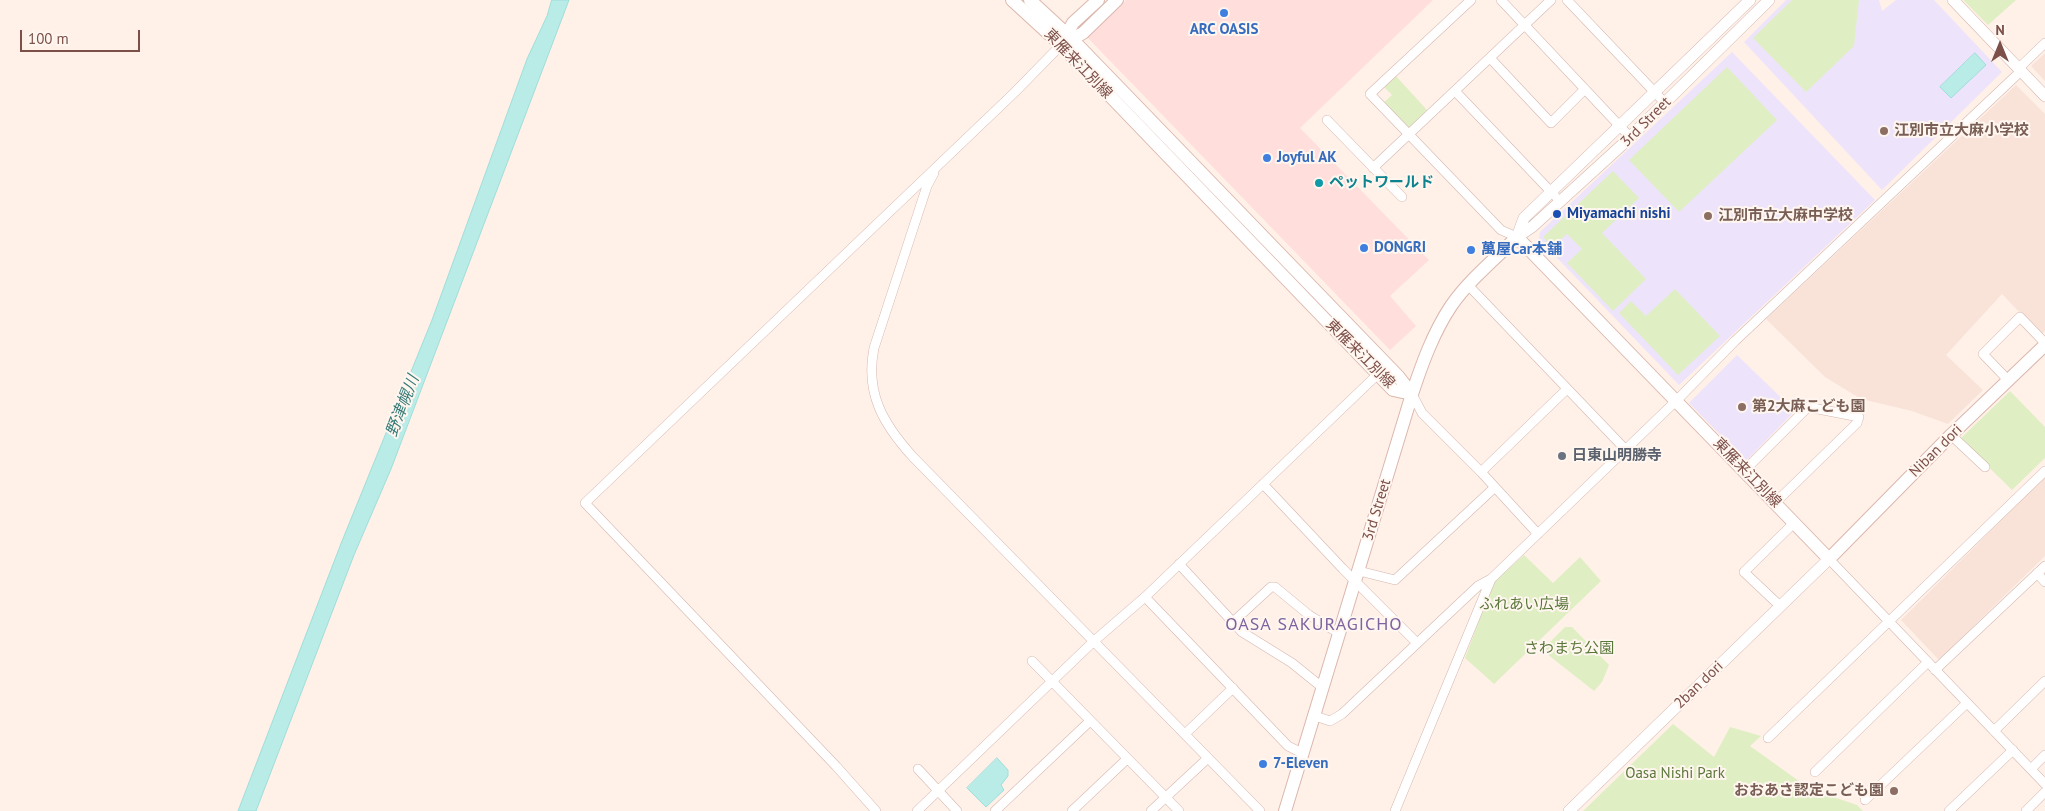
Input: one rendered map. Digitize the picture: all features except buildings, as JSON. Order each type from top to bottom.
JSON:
[{"type":"main road","name":"東雁来江別線","points":[[1012,0],[1066,39],[1398,376],[1412,394]]},
{"type":"main road","name":"東雁来江別線","points":[[1030,0],[1393,390],[1412,394]]},
{"type":"main road","points":[[1066,39],[1073,23],[1098,0]]},
{"type":"main road","points":[[1066,39],[1083,33],[1117,0]]},
{"type":"main road","name":"東雁来江別線","points":[[1517,236],[1829,559]]},
{"type":"main road","name":"3rd Street","points":[[1285,811],[1412,394],[1437,330],[1452,305],[1468,285],[1517,236]]},
{"type":"main road","name":"Niban dori","points":[[1829,559],[2045,344]]},
{"type":"street","points":[[1471,0],[1370,94],[1501,230],[1517,236]]},
{"type":"street","points":[[1501,0],[1630,137]]},
{"type":"street","points":[[1373,168],[1551,0]]},
{"type":"street","points":[[1567,0],[1665,103]]},
{"type":"street","name":"3rd Street","points":[[1517,236],[1524,218],[1621,127],[1750,0]]},
{"type":"street","name":"3rd Street","points":[[1517,236],[1532,227],[1630,137],[1769,0]]},
{"type":"street","points":[[1953,0],[2045,96]]},
{"type":"street","points":[[876,811],[836,766],[585,503],[944,160],[1045,62],[1066,39]]},
{"type":"street","points":[[1314,716],[1330,721],[1342,714],[1478,586],[1491,579],[1736,341],[2020,70],[2045,43]]},
{"type":"street","points":[[1490,58],[1551,123],[1585,89]]},
{"type":"street","points":[[1455,91],[1560,202]]},
{"type":"street","points":[[1327,120],[1402,197]]},
{"type":"street","points":[[944,160],[927,186],[874,348],[871,370],[876,398],[884,420],[897,439],[1260,811]]},
{"type":"street","points":[[1468,285],[1625,449]]},
{"type":"street","points":[[2008,380],[1982,354],[2020,317],[2045,344]]},
{"type":"street","points":[[917,811],[1094,641],[1145,596],[1378,374]]},
{"type":"street","points":[[1481,472],[1567,389]]},
{"type":"street","points":[[1412,394],[1422,413],[1481,472],[1538,534]]},
{"type":"street","points":[[1744,471],[1808,406],[1859,416],[1857,423],[1776,502]]},
{"type":"street","points":[[1952,435],[1985,468]]},
{"type":"street","points":[[1768,738],[2045,471]]},
{"type":"street","points":[[1263,484],[1357,576],[1417,643]]},
{"type":"street","points":[[1357,576],[1395,580],[1494,488]]},
{"type":"street","points":[[1780,606],[1744,572],[1795,522]]},
{"type":"street","points":[[1829,559],[2045,784]]},
{"type":"street","name":"2ban dori","points":[[1569,811],[1829,559]]},
{"type":"street","points":[[1179,564],[1242,632],[1292,663],[1323,688]]},
{"type":"street","points":[[1935,670],[2045,566]]},
{"type":"street","points":[[2037,573],[2045,582]]},
{"type":"street","points":[[1395,811],[1491,579]]},
{"type":"street","points":[[1233,622],[1271,588],[1275,587],[1309,614],[1340,634]]},
{"type":"street","points":[[1145,596],[1288,746],[1302,753]]},
{"type":"street","points":[[1032,661],[1179,811]]},
{"type":"street","points":[[1814,772],[1928,662]]},
{"type":"street","points":[[1994,731],[2045,681]]},
{"type":"street","points":[[1186,734],[1232,688]]},
{"type":"street","points":[[1865,800],[1967,703]]},
{"type":"street","points":[[996,811],[1090,721]]},
{"type":"street","points":[[1950,811],[2013,750]]},
{"type":"street","points":[[2031,769],[2045,755]]},
{"type":"street","points":[[1151,811],[1208,758]]},
{"type":"street","points":[[1072,811],[1127,759]]},
{"type":"street","points":[[918,770],[957,811]]},
{"type":"street","points":[[2026,811],[2045,792]]},
{"type":"shaded area","name":"Joyful AK","points":[[1126,0],[1433,0],[1300,128],[1429,260],[1390,296],[1416,326],[1390,350],[1086,36]]},
{"type":"shaded area","name":"江別市立大麻小学校","points":[[1786,0],[1879,0],[1882,11],[1896,0],[1934,0],[2002,72],[1882,190],[1744,42]]},
{"type":"shaded area","name":"江別市立大麻中学校","points":[[1732,52],[1875,200],[1679,385],[1539,239],[1540,232]]},
{"type":"shaded area","points":[[2045,53],[2045,81],[2031,66]]},
{"type":"shaded area","points":[[2016,85],[2045,114],[2045,331],[2041,335],[2002,294],[1946,355],[1983,390],[1948,424],[1912,411],[1861,399],[1825,377],[1766,319]]},
{"type":"shaded area","name":"第2大麻こども園","points":[[1737,355],[1795,411],[1746,461],[1689,403]]},
{"type":"shaded area","points":[[2045,477],[2045,556],[1939,660],[1901,620]]},
{"type":"green space","points":[[1792,0],[1859,0],[1854,46],[1806,92],[1753,38]]},
{"type":"green space","points":[[1963,0],[2016,0],[1988,25]]},
{"type":"green space","points":[[1727,67],[1777,120],[1679,212],[1629,160]]},
{"type":"green space","points":[[1396,76],[1427,110],[1409,128],[1384,102],[1392,95],[1384,87]]},
{"type":"green space","points":[[1613,171],[1639,198],[1602,233],[1646,279],[1613,311],[1567,263],[1582,249],[1567,234],[1552,247],[1543,237]]},
{"type":"green space","points":[[1675,289],[1720,336],[1678,375],[1619,313],[1631,301],[1646,316]]},
{"type":"green space","points":[[2010,391],[2045,427],[2045,458],[2012,490],[1960,439]]},
{"type":"green space","name":"ふれあい広場","points":[[1524,555],[1553,583],[1580,557],[1601,581],[1494,684],[1465,658],[1493,583]]},
{"type":"green space","name":"さわまち公園","points":[[1565,627],[1572,627],[1609,665],[1602,682],[1594,691],[1542,650]]},
{"type":"green space","name":"Oasa Nishi Park","points":[[1673,724],[1714,757],[1730,727],[1761,736],[1750,746],[1810,789],[1857,805],[1863,811],[1583,811]]},
{"type":"water","name":"野津幌川","points":[[552,0],[569,0],[391,469],[354,555],[256,811],[238,811],[342,541],[432,320],[527,59],[547,16]]},
{"type":"water","points":[[1975,53],[1986,65],[1951,98],[1940,87]]},
{"type":"water","points":[[997,758],[1008,770],[1008,776],[1001,785],[1004,790],[986,807],[967,788]]},
{"type":"place","name":"ARC OASIS","points":[[1224,13]]},
{"type":"place","name":"江別市立大麻小学校","points":[[1884,131]]},
{"type":"place","name":"Joyful AK","points":[[1267,158]]},
{"type":"place","name":"ペットワールド","points":[[1319,183]]},
{"type":"place","name":"Miyamachi nishi","points":[[1557,214]]},
{"type":"place","name":"江別市立大麻中学校","points":[[1708,216]]},
{"type":"place","name":"DONGRI","points":[[1364,248]]},
{"type":"place","name":"萬屋Car本舗","points":[[1471,250]]},
{"type":"place","name":"第2大麻こども園","points":[[1742,407]]},
{"type":"place","name":"日東山明勝寺","points":[[1562,456]]},
{"type":"place","name":"7-Eleven","points":[[1263,764]]},
{"type":"place","name":"おおあさ認定こども園","points":[[1894,791]]},
{"type":"district","name":"OASA SAKURAGICHO","points":[[1314,625]]}]
